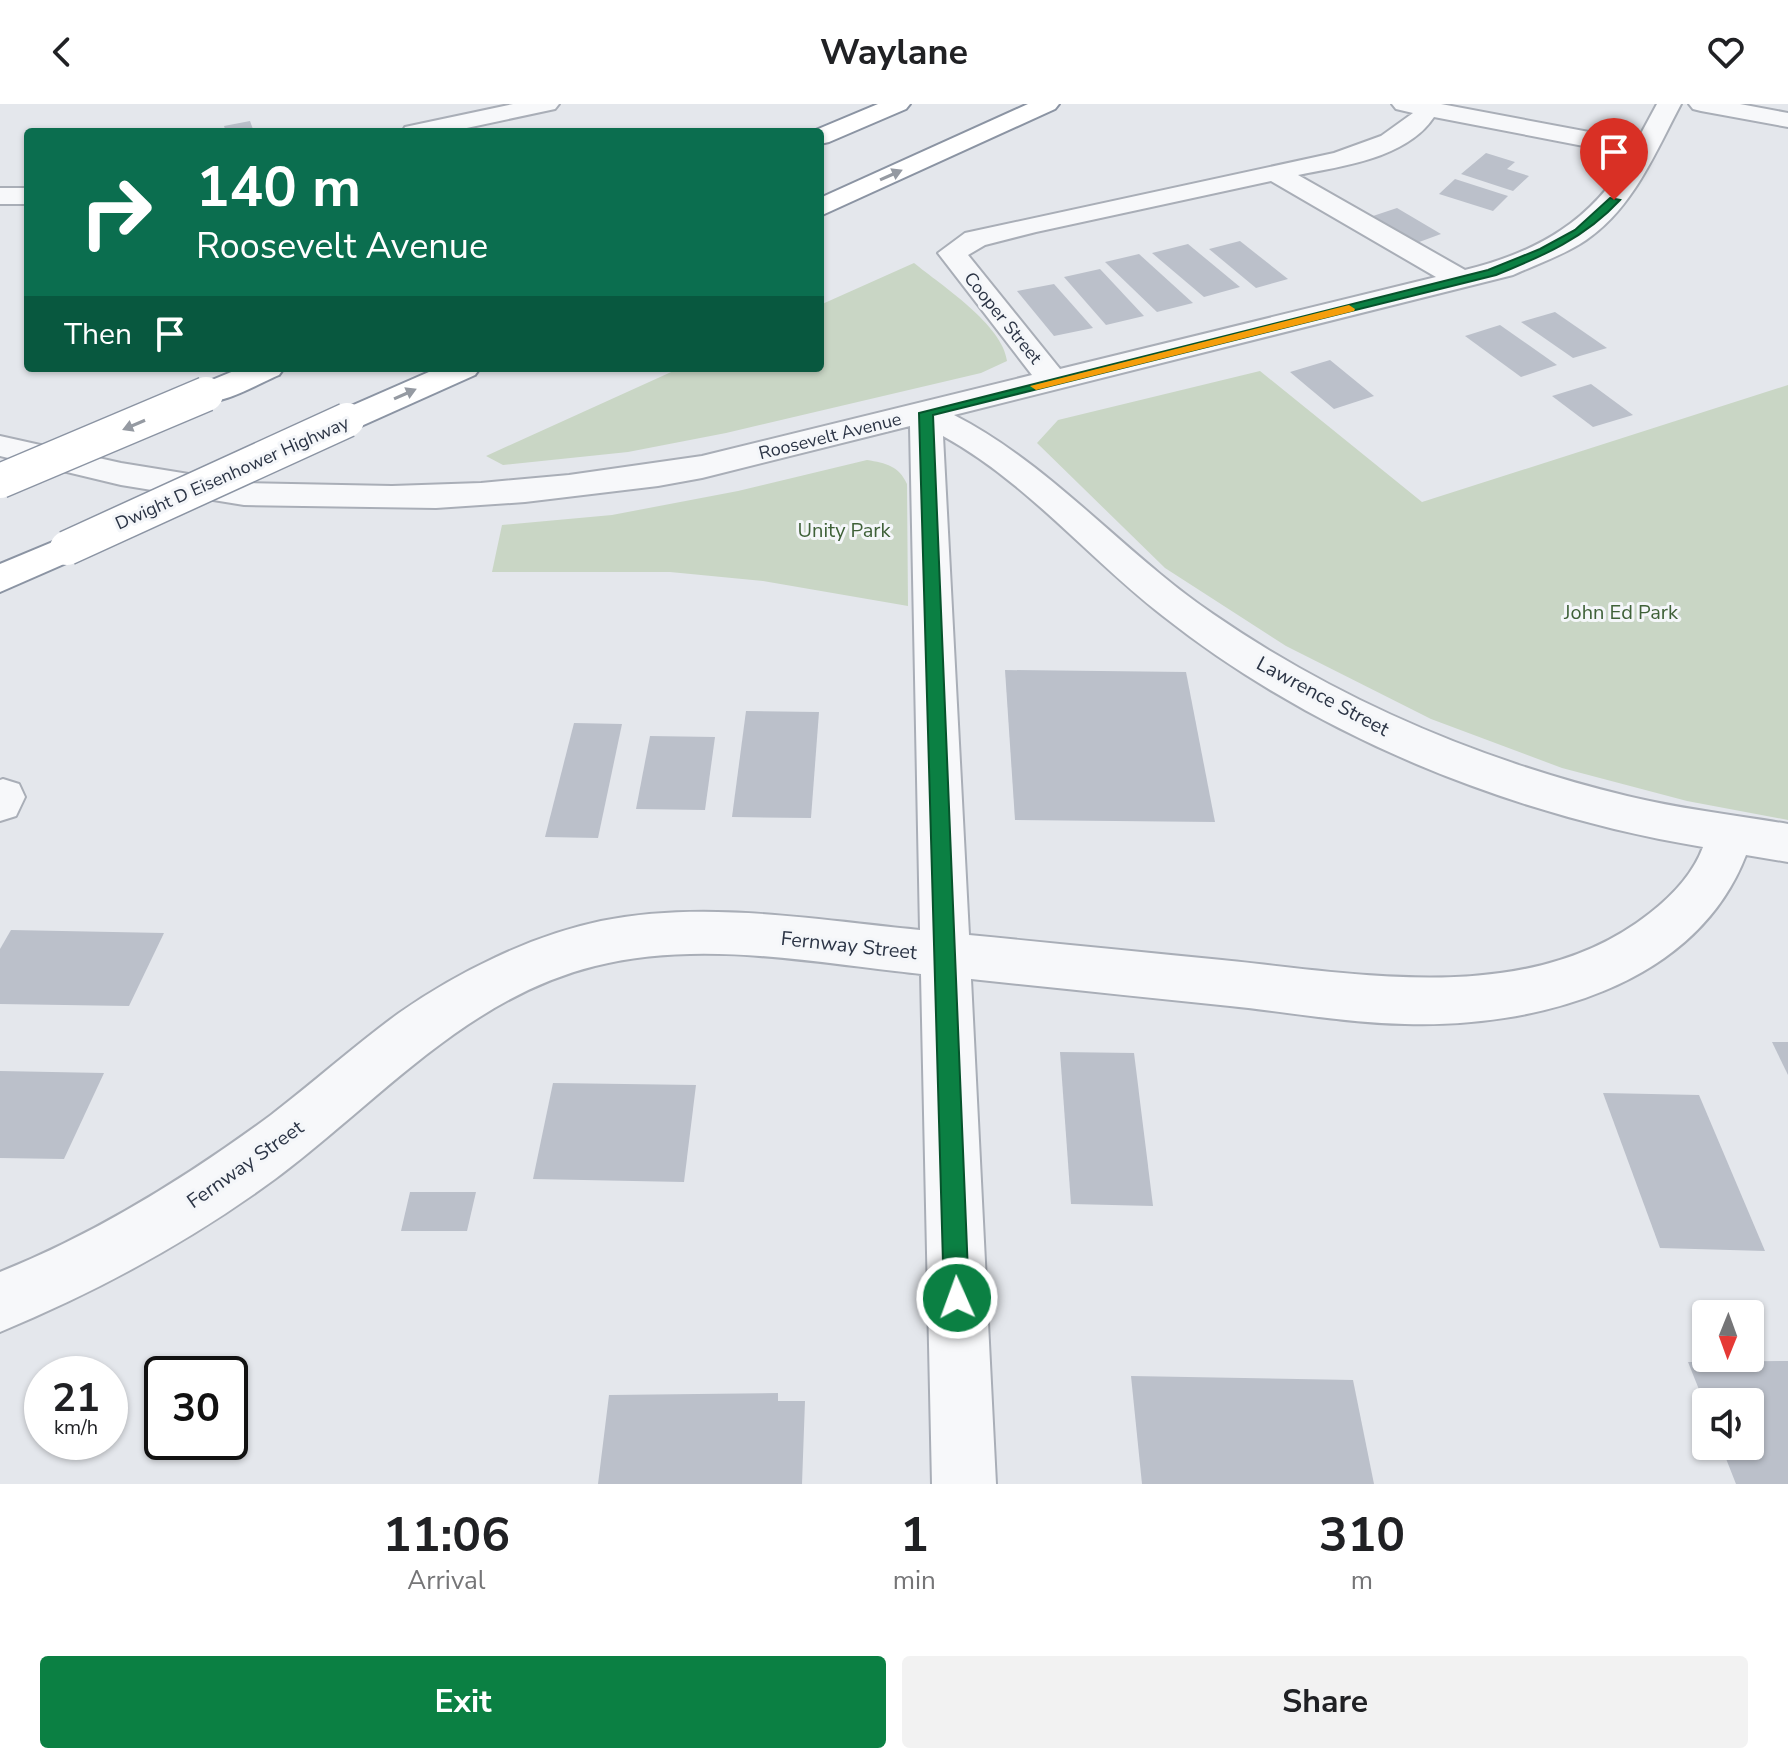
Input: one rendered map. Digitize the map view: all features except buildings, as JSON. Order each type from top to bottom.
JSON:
[{"type":"highway","points":[[824,135],[898,104]]},
{"type":"highway","points":[[824,206],[1047,104]]},
{"type":"highway","points":[[0,481],[258,372]]},
{"type":"highway","name":"Dwight D Eisenhower Highway","points":[[0,579],[455,372]]},
{"type":"street","points":[[433,128],[547,104]]},
{"type":"street","name":"Roosevelt Avenue","points":[[0,446],[146,480],[245,494],[396,498],[512,494],[627,481],[702,467],[1503,269],[1579,233],[1614,200],[1669,104]]},
{"type":"street","points":[[1701,104],[1788,120]]},
{"type":"street","points":[[1277,174],[1340,159],[1379,145],[1421,122],[1416,106],[1643,150]]},
{"type":"street","points":[[1277,174],[1462,280]]},
{"type":"street","name":"Cooper Street","points":[[1054,382],[952,253],[975,239],[1034,224],[1277,174]]},
{"type":"street","points":[[0,196],[24,196]]},
{"type":"street","points":[[926,413],[964,1484]]},
{"type":"street","name":"Lawrence Street","points":[[926,413],[968,434],[1009,462],[1140,578],[1198,623],[1255,660],[1367,723],[1504,778],[1554,794],[1630,815],[1788,843]]},
{"type":"street","name":"Fernway Street","points":[[0,1302],[144,1233],[280,1141],[419,1029],[497,982],[578,949],[606,942],[687,933],[741,934],[1403,1001],[1509,996],[1580,978],[1621,960],[1657,938],[1709,884],[1731,833]]},
{"type":"green space","points":[[914,263],[983,320],[1003,347],[1007,361],[981,373],[726,433],[628,452],[503,465],[486,456],[671,372],[824,372],[824,303]]},
{"type":"green space","name":"John Ed Park","points":[[1260,371],[1422,502],[1788,385],[1788,820],[1687,801],[1562,768],[1431,719],[1286,646],[1165,568],[1037,443],[1058,420]]},
{"type":"green space","name":"Unity Park","points":[[867,460],[891,466],[907,484],[908,606],[763,581],[670,572],[492,572],[502,525],[612,515],[738,491]]},
{"type":"slow traffic","points":[[1036,386],[1349,309]]},
{"type":"route","points":[[957,1298],[926,413],[1492,273],[1544,252],[1579,233],[1614,200]]}]
